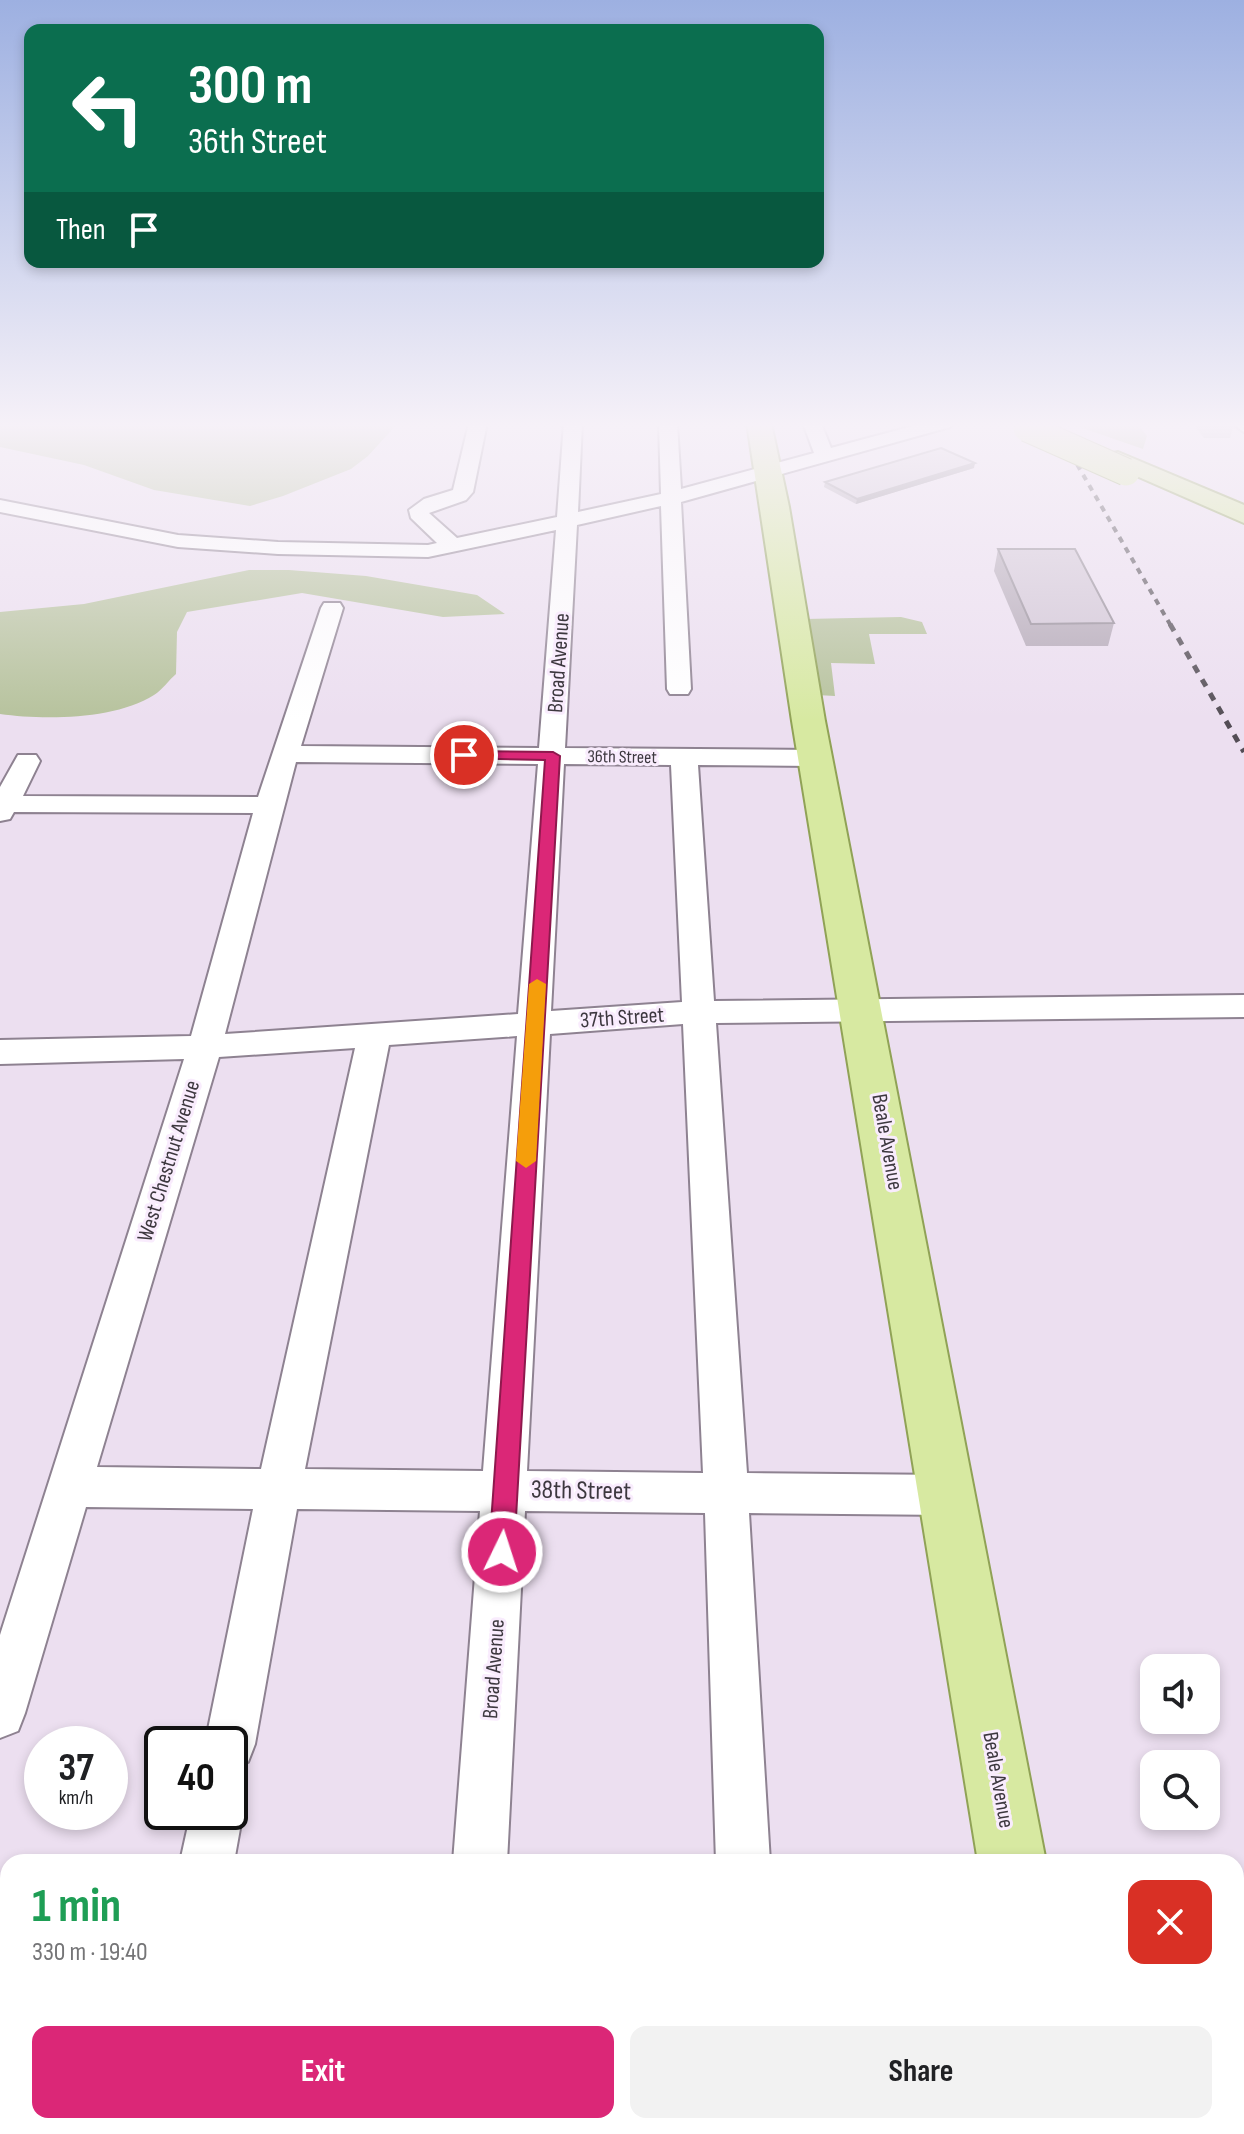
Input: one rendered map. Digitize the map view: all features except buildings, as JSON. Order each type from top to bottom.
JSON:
[{"type":"main road","name":"Beale Avenue","points":[[778,523],[815,758],[864,1010],[1011,1854]]},
{"type":"street","points":[[84,523],[178,541],[390,552],[454,547],[564,523]]},
{"type":"street","points":[[427,523],[454,547]]},
{"type":"street","name":"Broad Avenue","points":[[481,1854],[567,523]]},
{"type":"street","points":[[673,523],[679,689]]},
{"type":"street","name":"West Chestnut Avenue","points":[[0,1713],[205,1047],[269,805],[332,608]]},
{"type":"street","name":"36th Street","points":[[285,754],[815,758]]},
{"type":"street","points":[[684,757],[726,1493],[743,1854]]},
{"type":"street","points":[[27,761],[2,807],[269,805]]},
{"type":"street","name":"37th Street","points":[[0,1052],[205,1047],[697,1012],[1244,1006]]},
{"type":"street","points":[[233,1726],[279,1488],[374,1036]]},
{"type":"street","name":"38th Street","points":[[68,1487],[950,1495]]},
{"type":"street","points":[[209,1854],[213,1830]]},
{"type":"green space","points":[[249,570],[366,576],[477,595],[505,614],[443,617],[302,593],[187,612],[177,632],[176,674],[154,695],[99,714],[37,717],[0,714],[0,612],[84,604]]},
{"type":"green space","points":[[901,617],[922,622],[927,634],[869,634],[875,664],[831,663],[835,696],[817,695],[805,619]]},
{"type":"railway","points":[[1111,523],[1171,626]]},
{"type":"railway","points":[[1170,624],[1244,752]]},
{"type":"slow traffic","points":[[526,1161],[537,984]]},
{"type":"route","points":[[464,755],[553,756],[502,1552]]}]
